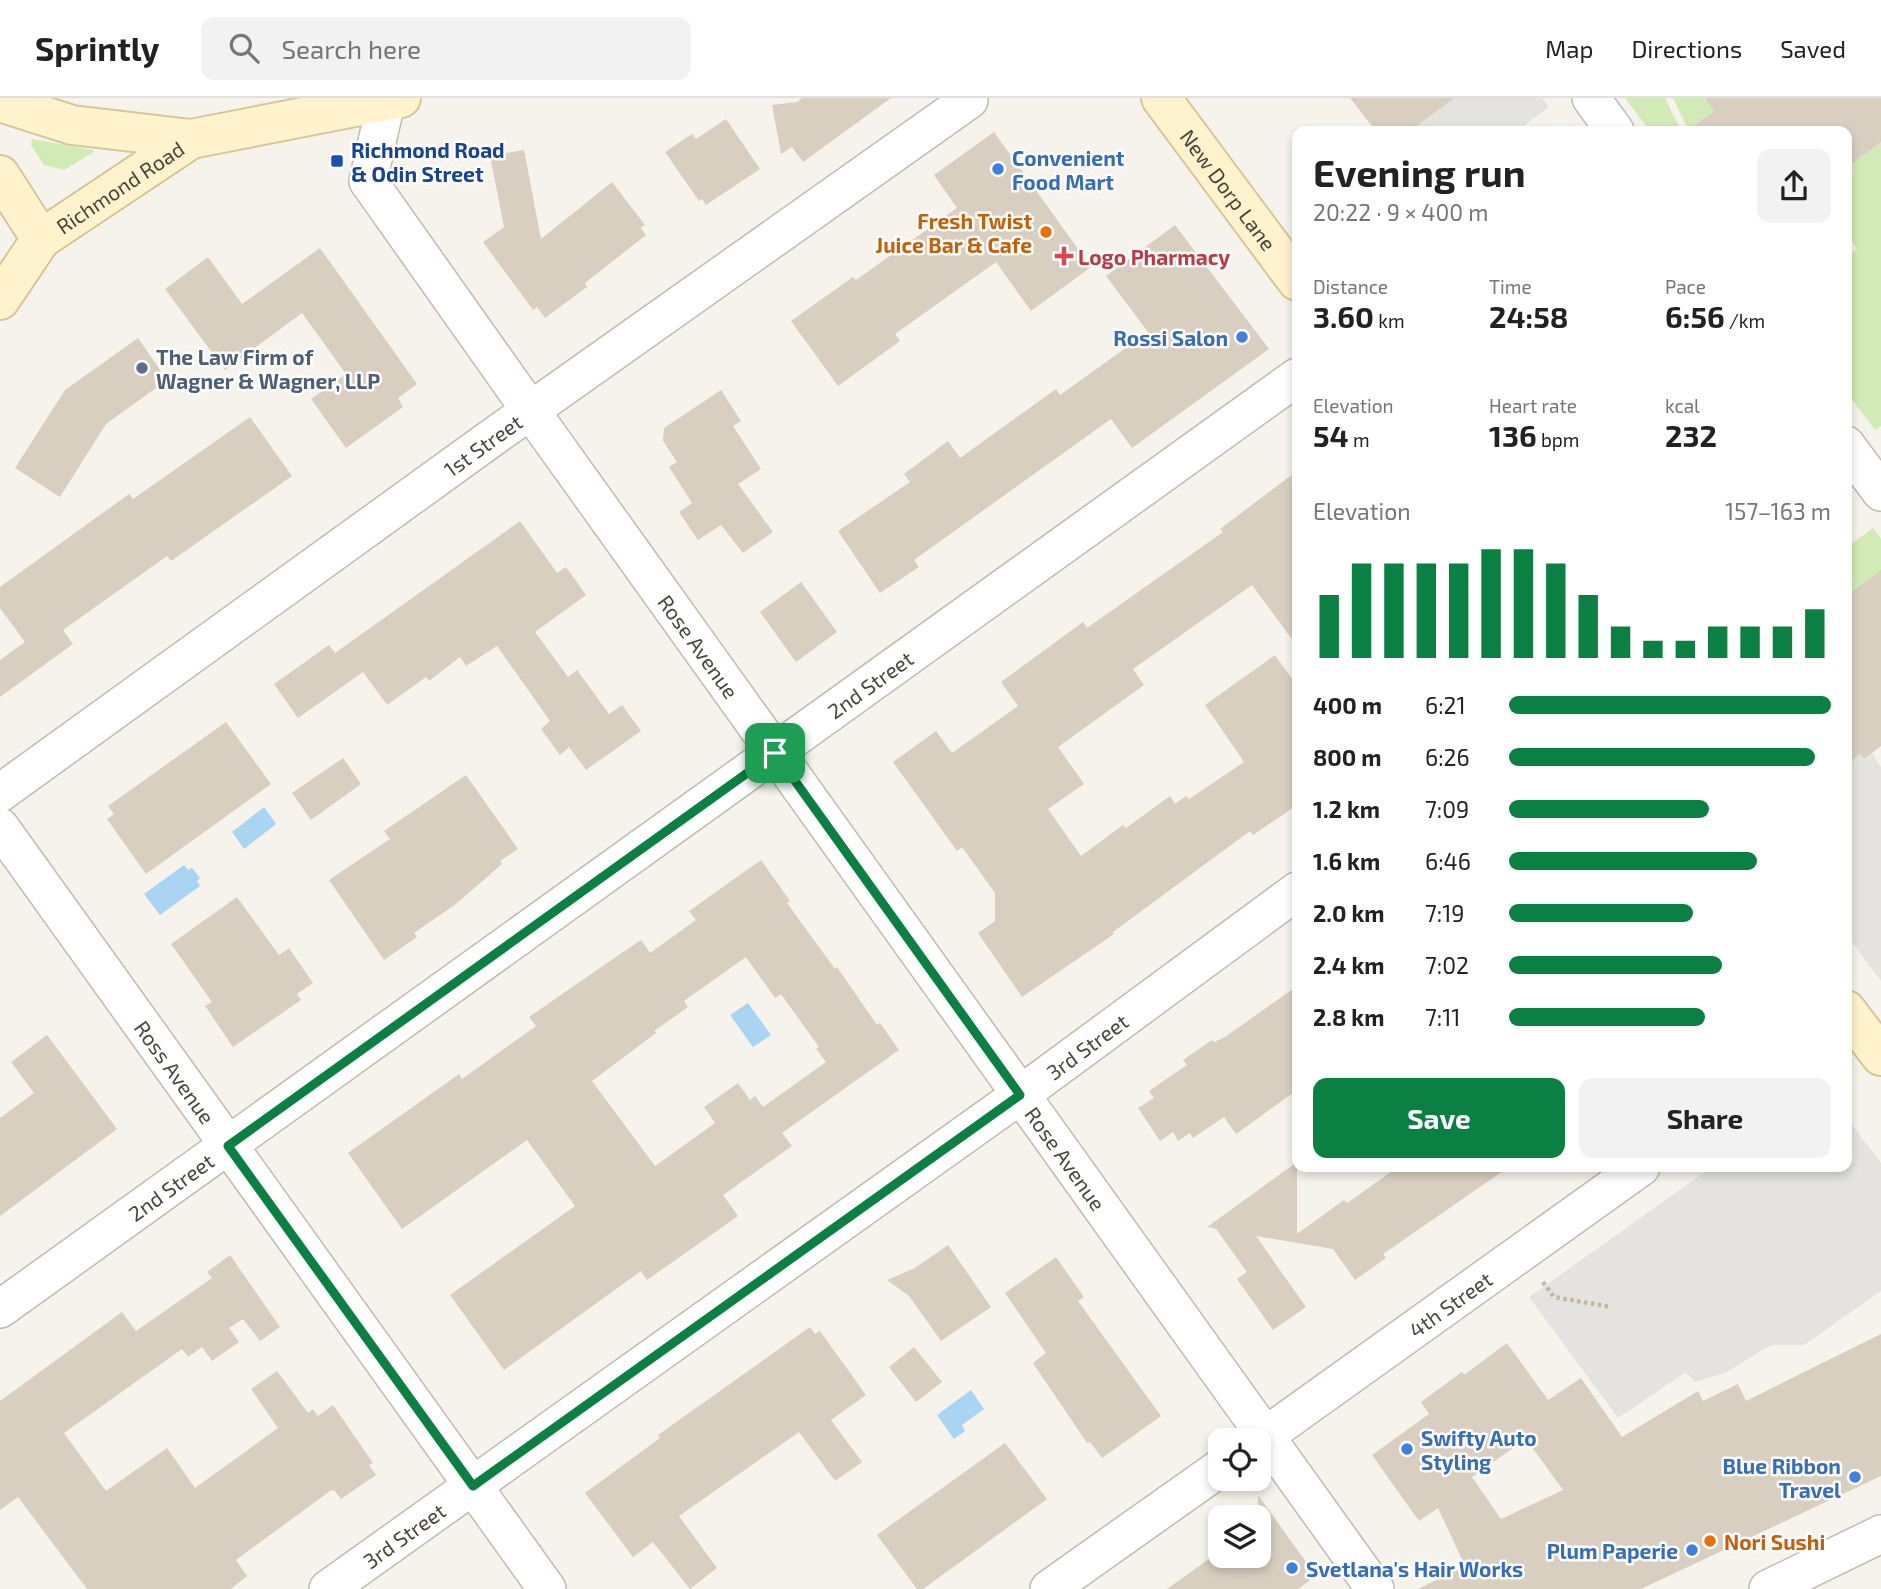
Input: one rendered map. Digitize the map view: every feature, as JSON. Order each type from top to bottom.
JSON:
[{"type":"street","name":"New Dorp Lane","points":[[1161,98],[1292,274]]},
{"type":"street","points":[[1591,98],[1611,126]]},
{"type":"street","name":"Richmond Road","points":[[0,102],[72,125],[191,139],[392,99]]},
{"type":"street","name":"Rose Avenue","points":[[392,99],[368,181],[1020,1095],[1254,1428]]},
{"type":"street","name":"1st Street","points":[[0,793],[530,411],[969,100]]},
{"type":"street","name":"Richmond Road","points":[[0,175],[41,239],[191,139]]},
{"type":"street","points":[[0,300],[41,239]]},
{"type":"street","name":"2nd Street","points":[[0,1308],[1292,381]]},
{"type":"street","points":[[1852,455],[1870,486]]},
{"type":"street","name":"Ross Avenue","points":[[0,827],[547,1589]]},
{"type":"street","name":"3rd Street","points":[[328,1589],[1020,1095],[1292,895]]},
{"type":"street","points":[[1852,1018],[1881,1056]]},
{"type":"street","name":"4th Street","points":[[1271,1431],[1634,1172]]},
{"type":"street","name":"Rose Avenue","points":[[1271,1451],[1375,1589]]},
{"type":"street","points":[[1049,1589],[1208,1476]]},
{"type":"street","points":[[1768,1589],[1881,1534]]},
{"type":"path","points":[[1543,1281],[1554,1297],[1611,1307]]},
{"type":"green space","points":[[1625,98],[1665,98],[1679,126],[1646,126]]},
{"type":"green space","points":[[1673,98],[1705,98],[1714,111],[1693,126],[1686,126]]},
{"type":"green space","points":[[32,139],[94,152],[64,170],[44,165],[31,145]]},
{"type":"green space","points":[[1881,142],[1881,426],[1875,430],[1852,400],[1852,253],[1857,249],[1852,242],[1852,164]]},
{"type":"green space","points":[[1873,528],[1881,539],[1881,577],[1852,593],[1852,544]]},
{"type":"shaded area","points":[[1453,98],[1542,98],[1549,107],[1524,126],[1417,126]]},
{"type":"shaded area","points":[[1872,753],[1881,767],[1881,981],[1852,942],[1852,760],[1860,754],[1865,759]]},
{"type":"shaded area","points":[[1852,1125],[1881,1163],[1881,1291],[1804,1345],[1771,1345],[1725,1373],[1695,1382],[1686,1372],[1618,1418],[1529,1297],[1705,1172],[1852,1172]]},
{"type":"water","points":[[264,807],[276,824],[244,849],[232,832]]},
{"type":"water","points":[[184,865],[188,870],[192,868],[200,878],[197,881],[200,886],[160,915],[144,894]]},
{"type":"water","points":[[748,1003],[771,1035],[753,1047],[730,1015]]},
{"type":"water","points":[[971,1390],[984,1409],[962,1425],[965,1431],[954,1439],[937,1415]]},
{"type":"building","points":[[802,98],[891,98],[803,162],[792,147],[781,154],[772,105],[797,102]]},
{"type":"building","points":[[1350,98],[1454,98],[1417,126],[1372,126]]},
{"type":"building","points":[[1705,98],[1881,98],[1881,142],[1852,164],[1852,126],[1694,126],[1714,111]]},
{"type":"building","points":[[726,119],[760,169],[706,205],[702,199],[699,201],[665,152],[692,134],[696,139]]},
{"type":"building","points":[[994,132],[1091,267],[1031,311],[996,262],[895,334],[900,341],[838,386],[791,321],[853,277],[856,280],[957,208],[934,175]]},
{"type":"building","points":[[524,150],[541,239],[612,182],[645,225],[641,228],[646,235],[585,283],[587,287],[545,318],[537,307],[533,310],[483,242],[504,227],[490,156]]},
{"type":"building","points":[[1175,225],[1269,349],[1132,448],[1111,419],[914,560],[919,567],[880,593],[838,531],[910,482],[904,474],[948,441],[960,458],[1056,389],[1060,395],[1148,332],[1106,276]]},
{"type":"building","points":[[320,248],[417,384],[398,398],[403,407],[346,448],[311,399],[346,374],[302,313],[225,370],[165,289],[208,257],[242,304]]},
{"type":"building","points":[[138,338],[167,380],[106,424],[60,497],[15,468],[65,390]]},
{"type":"building","points":[[721,390],[741,421],[733,426],[761,469],[738,484],[773,532],[743,553],[721,525],[698,540],[679,512],[692,503],[669,467],[677,462],[663,441],[664,428]]},
{"type":"building","points":[[250,417],[292,476],[171,561],[167,556],[63,630],[73,644],[0,697],[0,660],[25,642],[0,608],[0,587],[129,494],[133,499]]},
{"type":"building","points":[[1292,475],[1292,639],[1252,585],[1133,669],[1144,685],[1058,747],[1084,784],[1048,809],[1081,856],[1123,825],[1126,828],[1170,796],[1175,804],[1186,796],[1189,799],[1244,762],[1205,705],[1275,655],[1292,679],[1292,808],[1253,835],[1250,831],[1113,932],[1114,934],[1022,997],[978,933],[995,921],[995,893],[962,847],[957,851],[893,762],[936,731],[952,753],[1018,706],[1001,682],[1083,622],[1087,628],[1223,532],[1220,529]]},
{"type":"building","points":[[520,521],[557,573],[566,567],[586,595],[535,632],[568,677],[577,670],[609,714],[622,705],[641,731],[586,770],[569,747],[560,755],[541,729],[550,721],[497,646],[466,666],[460,657],[429,681],[426,677],[387,705],[363,672],[298,718],[274,684],[329,645],[335,653]]},
{"type":"building","points":[[1881,570],[1881,746],[1864,759],[1860,754],[1852,760],[1852,592]]},
{"type":"building","points":[[801,582],[837,632],[796,662],[760,612]]},
{"type":"building","points":[[226,722],[271,784],[146,874],[107,819],[114,814],[108,806]]},
{"type":"building","points":[[343,758],[361,784],[311,820],[292,793]]},
{"type":"building","points":[[466,775],[518,849],[500,861],[502,864],[456,904],[414,933],[417,937],[384,960],[329,880],[390,839],[384,831]]},
{"type":"building","points":[[761,860],[790,901],[787,903],[835,969],[837,967],[877,1025],[880,1023],[899,1050],[782,1133],[792,1146],[723,1195],[738,1216],[647,1280],[641,1271],[504,1370],[450,1295],[575,1206],[527,1140],[402,1229],[348,1153],[459,1074],[462,1079],[536,1026],[529,1017],[641,940],[650,953],[696,920],[689,911]],"holes":[[[746,957],[775,998],[781,994],[819,1047],[816,1049],[826,1062],[763,1107],[755,1096],[750,1100],[738,1083],[704,1107],[715,1123],[655,1166],[592,1081],[688,1007],[684,1001]]]},
{"type":"building","points":[[237,897],[279,955],[289,948],[313,983],[297,994],[301,1000],[233,1047],[205,1006],[212,1002],[171,944]]},
{"type":"building","points":[[1292,990],[1292,1094],[1236,1134],[1224,1117],[1193,1138],[1190,1133],[1178,1141],[1173,1132],[1160,1141],[1138,1108],[1154,1098],[1149,1091],[1187,1065],[1183,1060],[1212,1040],[1214,1042]]},
{"type":"building","points":[[47,1035],[117,1129],[0,1216],[0,1118],[34,1093],[11,1062]]},
{"type":"building","points":[[1292,1166],[1292,1172],[1297,1172],[1297,1234],[1344,1200],[1347,1203],[1391,1172],[1502,1172],[1383,1254],[1386,1258],[1355,1280],[1333,1249],[1256,1236],[1306,1307],[1273,1330],[1237,1279],[1247,1272],[1216,1229],[1207,1227]]},
{"type":"building","points":[[948,1245],[991,1307],[941,1341],[909,1296],[887,1280],[915,1268]]},
{"type":"building","points":[[230,1255],[280,1327],[260,1341],[243,1319],[229,1328],[239,1342],[212,1361],[202,1347],[188,1357],[182,1349],[64,1433],[106,1491],[167,1448],[195,1488],[278,1428],[251,1389],[277,1371],[308,1413],[313,1409],[318,1416],[333,1405],[373,1463],[369,1465],[376,1475],[341,1499],[334,1490],[330,1491],[236,1560],[247,1576],[231,1589],[87,1589],[18,1497],[0,1510],[0,1401],[122,1312],[136,1331],[212,1278],[207,1272]]},
{"type":"building","points":[[1056,1257],[1084,1297],[1078,1301],[1161,1416],[1102,1458],[1090,1442],[1087,1443],[1033,1363],[1046,1353],[1005,1293]]},
{"type":"building","points":[[810,1327],[815,1334],[820,1331],[866,1395],[831,1420],[862,1462],[835,1481],[799,1432],[679,1516],[717,1568],[690,1589],[653,1542],[633,1557],[585,1493],[660,1438],[658,1435]]},
{"type":"building","points":[[1881,1334],[1881,1476],[1641,1589],[1418,1589],[1465,1566],[1438,1508],[1419,1521],[1372,1455],[1429,1414],[1421,1402],[1507,1343],[1548,1400],[1581,1378],[1622,1437],[1698,1391],[1703,1401],[1738,1384],[1746,1401]],"holes":[[[1526,1439],[1563,1490],[1501,1519],[1472,1477]]]},
{"type":"building","points":[[914,1347],[942,1382],[916,1402],[889,1367]]},
{"type":"building","points":[[1005,1443],[1047,1499],[923,1589],[917,1589],[877,1535]]},
{"type":"building","points":[[1258,1495],[1265,1505],[1258,1505]]},
{"type":"building","points":[[1271,1513],[1316,1576],[1298,1589],[1167,1589],[1208,1560],[1208,1568],[1271,1568]]},
{"type":"place","name":"Richmond Road & Odin Street","points":[[337,161]]},
{"type":"place","name":"Convenient Food Mart","points":[[998,169]]},
{"type":"place","name":"Fresh Twist Juice Bar & Cafe","points":[[1046,232]]},
{"type":"place","name":"Logo Pharmacy","points":[[1064,256]]},
{"type":"place","name":"Rossi Salon","points":[[1242,337]]},
{"type":"place","name":"The Law Firm of Wagner & Wagner, LLP","points":[[142,368]]},
{"type":"place","name":"Swifty Auto Styling","points":[[1407,1449]]},
{"type":"place","name":"Blue Ribbon Travel","points":[[1855,1477]]},
{"type":"place","name":"Nori Sushi","points":[[1710,1541]]},
{"type":"place","name":"Plum Paperie","points":[[1692,1550]]},
{"type":"place","name":"Svetlana's Hair Works","points":[[1292,1568]]},
{"type":"route","points":[[775,753],[1020,1095],[473,1486],[228,1146],[775,753]]}]
